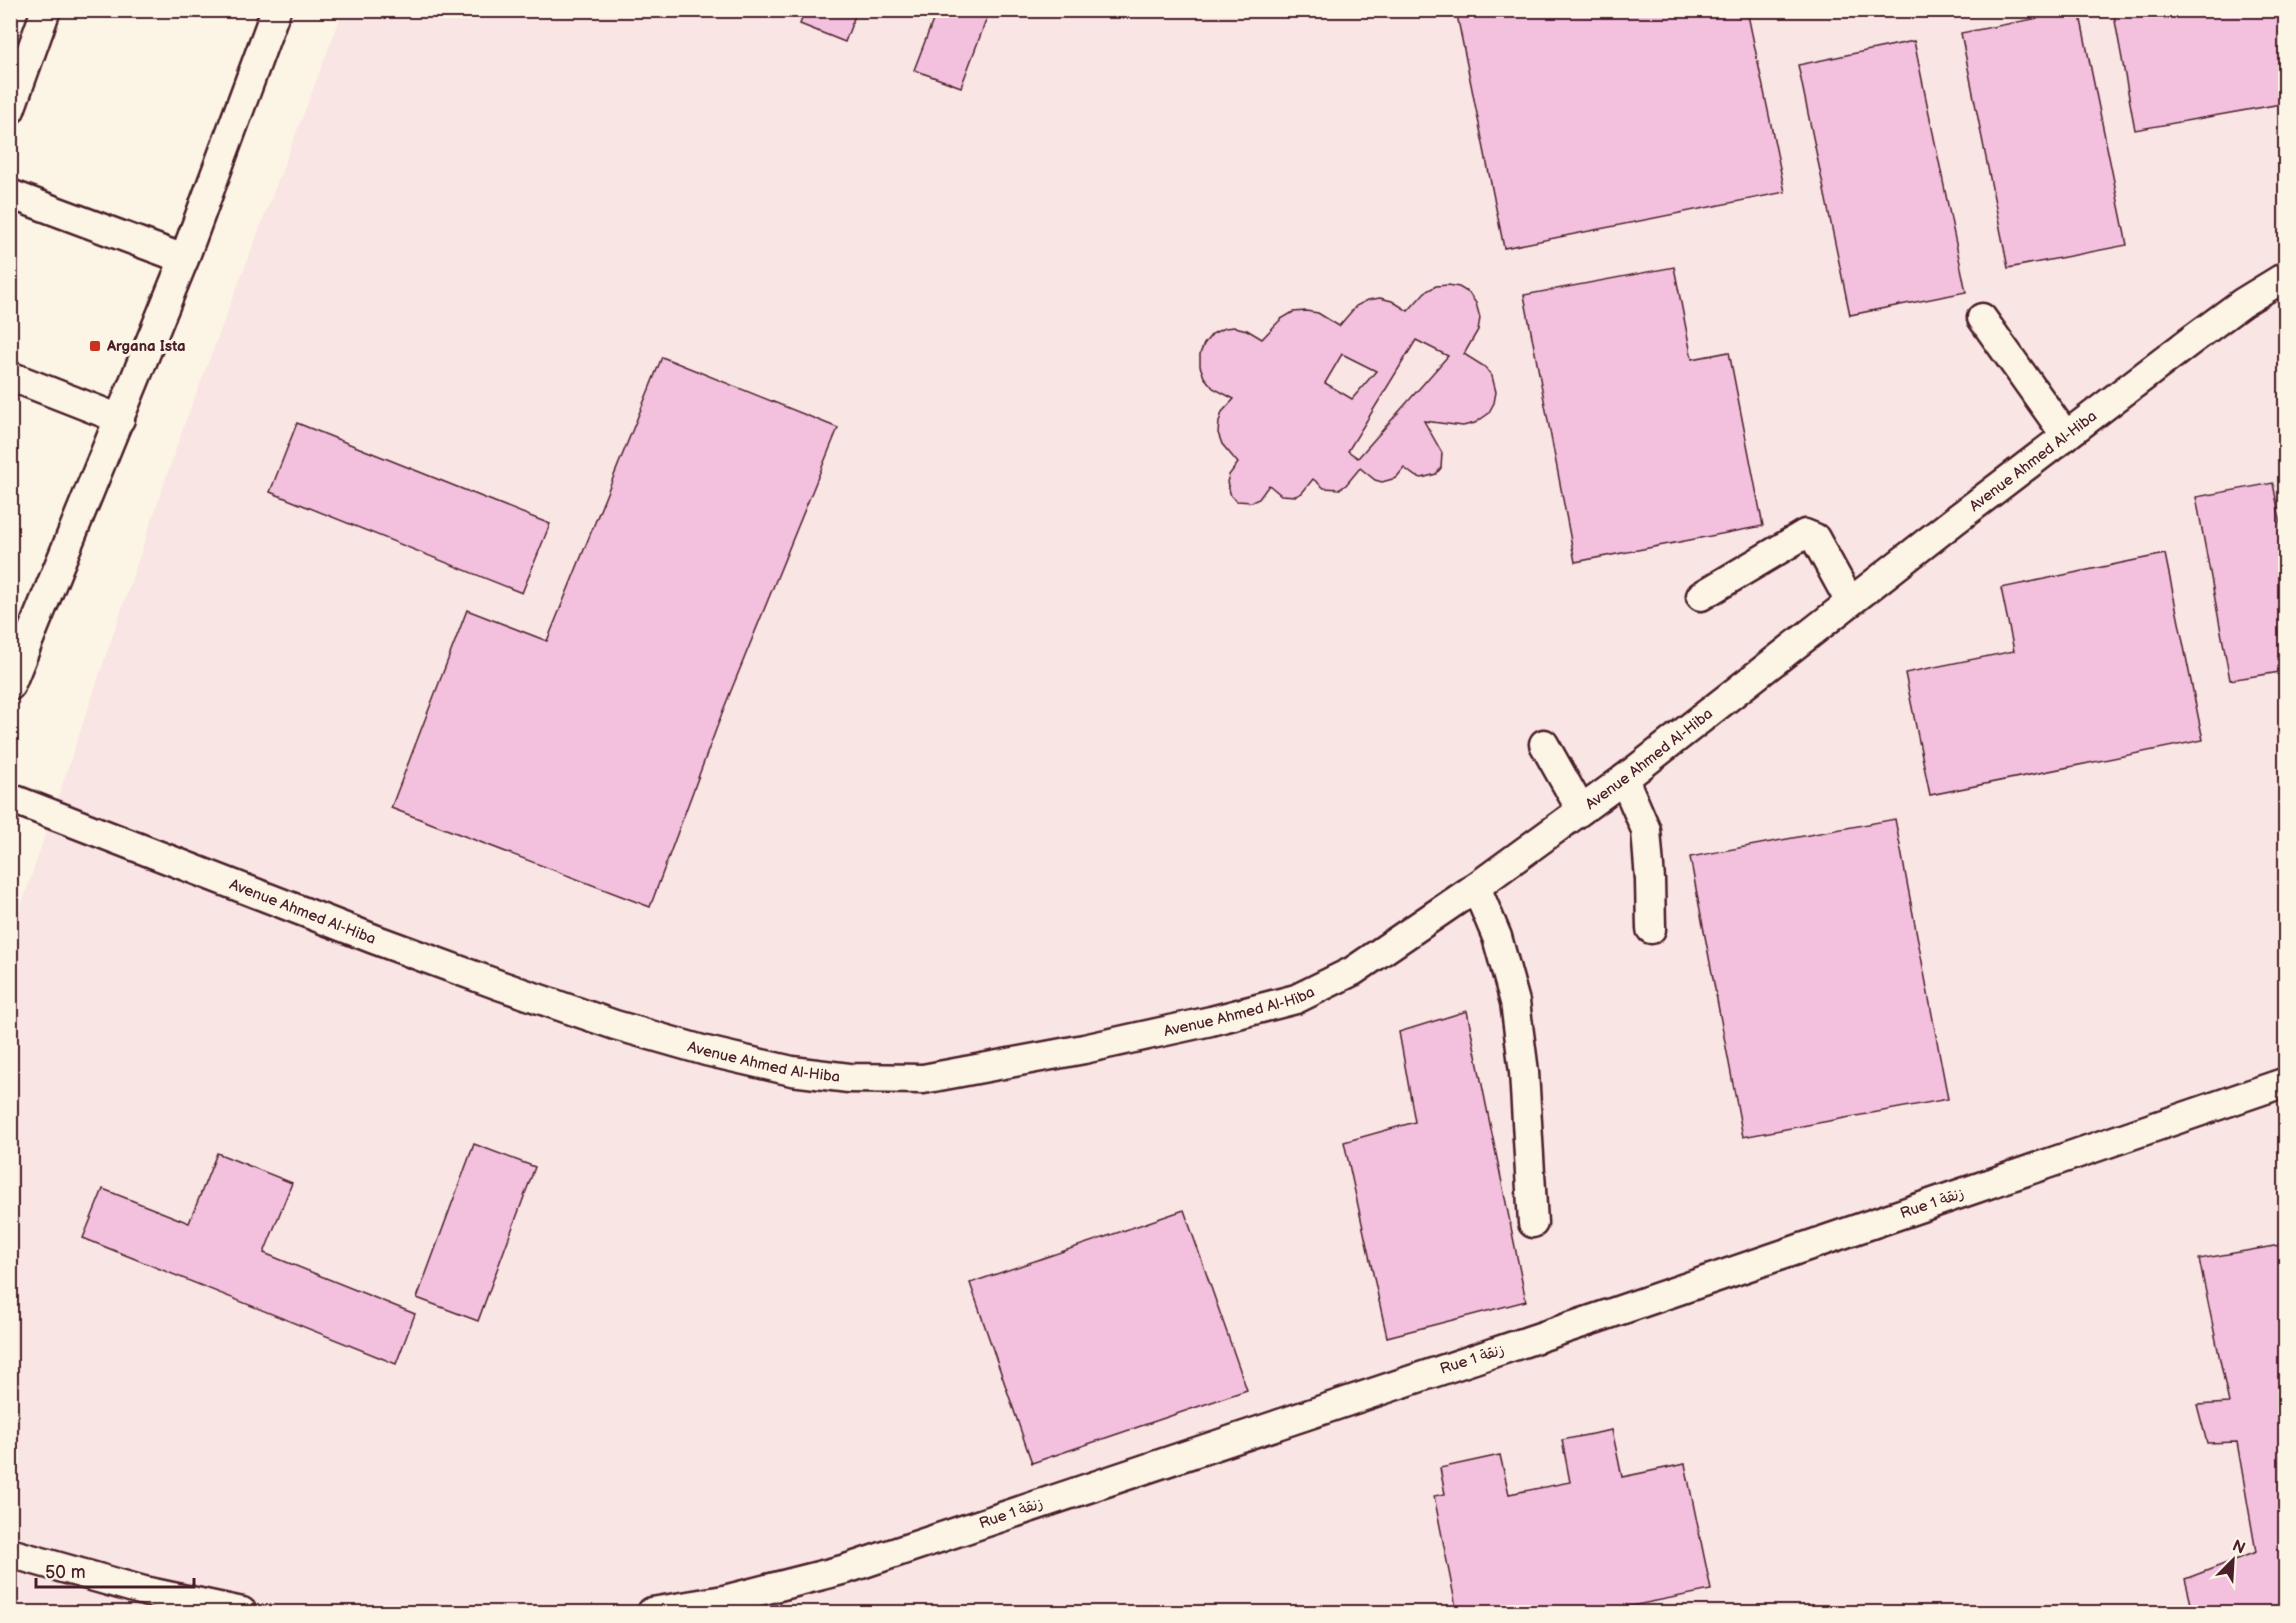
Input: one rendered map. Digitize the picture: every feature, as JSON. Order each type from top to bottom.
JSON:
[{"type":"street","points":[[10,110],[46,10]]},
{"type":"street","points":[[10,686],[184,260],[276,10]]},
{"type":"street","points":[[10,194],[184,260]]},
{"type":"street","name":"Avenue Ahmed Al-Hiba","points":[[10,798],[395,947],[615,1025],[706,1051],[792,1071],[849,1078],[923,1079],[994,1068],[1211,1021],[1296,999],[1353,971],[1476,887],[1624,779],[2066,436],[2242,303],[2286,276]]},
{"type":"street","points":[[1982,318],[2066,436]]},
{"type":"street","points":[[10,376],[120,419]]},
{"type":"street","points":[[1701,596],[1805,534],[1815,538],[1851,602]]},
{"type":"street","points":[[1544,744],[1581,810]]},
{"type":"street","points":[[1624,779],[1646,830],[1651,929]]},
{"type":"street","points":[[1476,887],[1497,937],[1515,1002],[1524,1071],[1533,1223]]},
{"type":"street","name":"Rue 1 زنقة","points":[[652,1612],[724,1600],[846,1569],[1603,1316],[2286,1082]]},
{"type":"street","points":[[10,1553],[129,1600],[242,1612]]},
{"type":"shaded area","points":[[343,11],[2285,11],[2285,1612],[11,1612],[11,936],[183,428]]},
{"type":"building","points":[[805,10],[857,10],[845,42],[800,24]]},
{"type":"building","points":[[937,10],[990,10],[961,87],[914,70]]},
{"type":"building","points":[[1456,10],[1747,10],[1785,192],[1504,248]]},
{"type":"building","points":[[2079,10],[2127,245],[2008,268],[1961,33]]},
{"type":"building","points":[[2113,10],[2286,10],[2286,103],[2135,130]]},
{"type":"building","points":[[1914,41],[1966,292],[1850,315],[1798,65]]},
{"type":"building","points":[[1674,267],[1692,359],[1729,352],[1763,526],[1575,562],[1524,295]]},
{"type":"building","points":[[1436,286],[1459,287],[1469,293],[1476,303],[1480,318],[1478,330],[1464,354],[1485,367],[1492,376],[1496,392],[1494,403],[1488,414],[1475,423],[1463,426],[1424,421],[1442,453],[1441,468],[1436,474],[1422,478],[1404,468],[1396,478],[1382,482],[1375,480],[1360,468],[1340,489],[1324,488],[1313,479],[1302,493],[1296,496],[1281,495],[1269,485],[1259,499],[1252,502],[1237,501],[1231,496],[1227,482],[1238,463],[1222,444],[1218,433],[1222,412],[1234,399],[1213,388],[1204,377],[1200,366],[1200,354],[1212,334],[1224,328],[1235,327],[1247,330],[1262,339],[1281,319],[1293,312],[1306,311],[1318,313],[1339,326],[1356,306],[1368,300],[1380,298],[1392,301],[1408,311],[1425,292]],"holes":[[[1416,340],[1448,356],[1358,458],[1348,451]],[[1342,354],[1376,371],[1352,399],[1325,383]]]},
{"type":"building","points":[[662,357],[838,428],[724,708],[650,907],[391,808],[467,610],[547,641]]},
{"type":"building","points":[[297,423],[550,524],[522,593],[270,492]]},
{"type":"building","points":[[2273,483],[2286,551],[2286,671],[2230,680],[2196,497]]},
{"type":"building","points":[[2165,554],[2203,740],[1930,795],[1905,673],[2014,651],[2001,588]]},
{"type":"building","points":[[1895,819],[1948,1099],[1743,1137],[1690,857]]},
{"type":"building","points":[[1467,1011],[1526,1301],[1387,1337],[1344,1142],[1415,1122],[1399,1032]]},
{"type":"building","points":[[474,1144],[535,1167],[478,1321],[417,1298]]},
{"type":"building","points":[[217,1153],[292,1183],[264,1253],[415,1314],[396,1364],[83,1238],[103,1189],[189,1223]]},
{"type":"building","points":[[1184,1210],[1247,1390],[1032,1463],[970,1283]]},
{"type":"building","points":[[2286,1244],[2286,1612],[2193,1612],[2185,1579],[2256,1552],[2237,1442],[2207,1443],[2197,1405],[2229,1403],[2199,1259]]},
{"type":"building","points":[[1612,1430],[1622,1477],[1685,1464],[1711,1590],[1611,1610],[1612,1612],[1457,1612],[1434,1496],[1445,1494],[1440,1468],[1500,1455],[1509,1494],[1570,1482],[1562,1440]]},
{"type":"place","name":"Argana Ista","points":[[95,346]]}]
